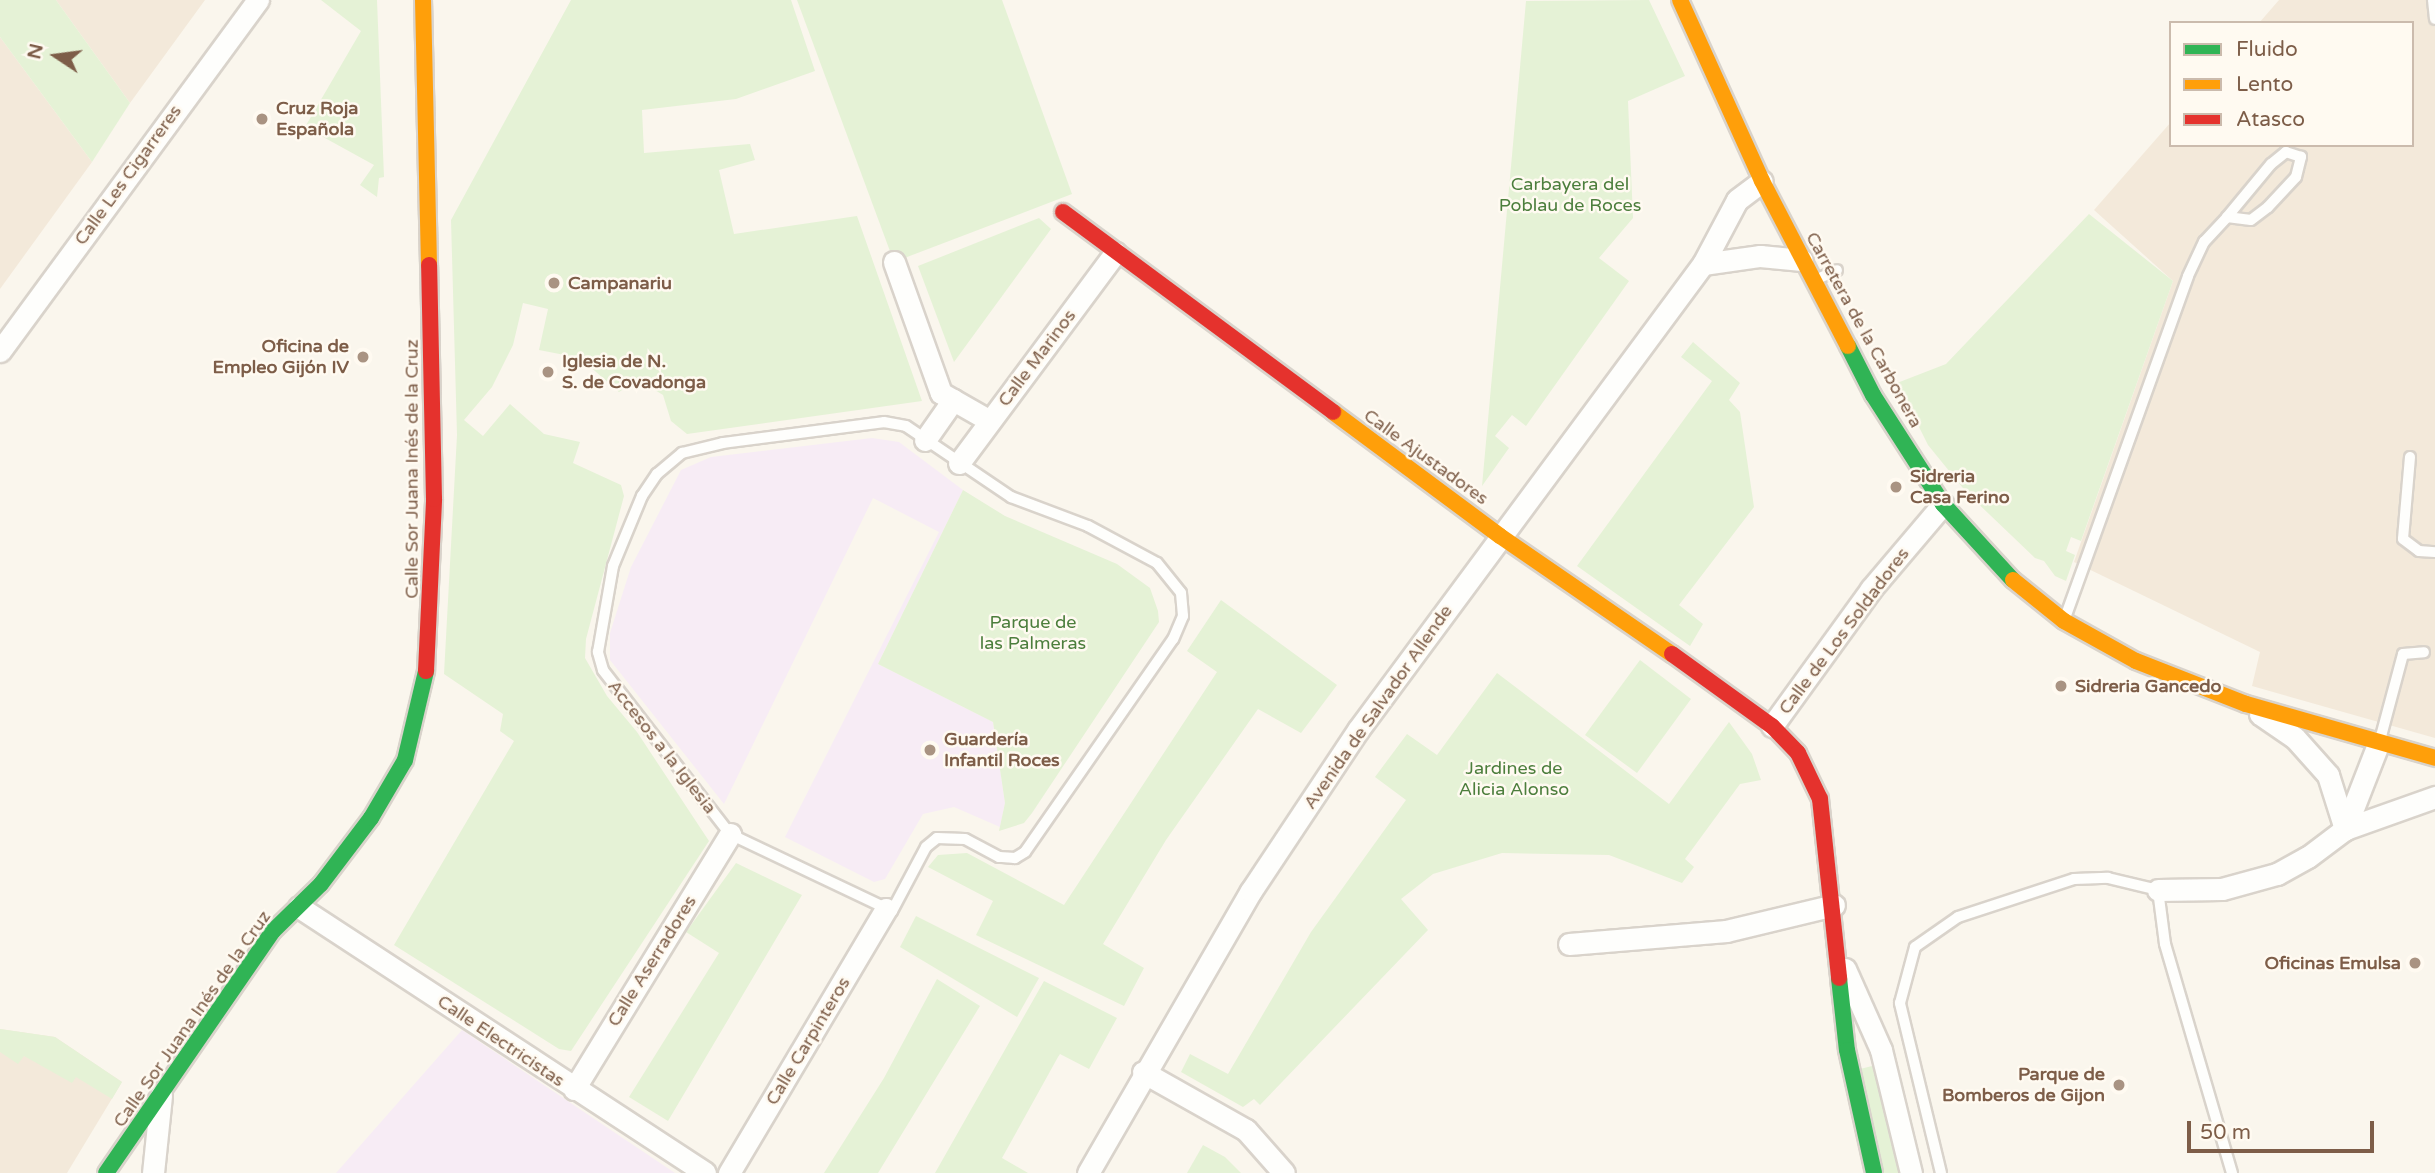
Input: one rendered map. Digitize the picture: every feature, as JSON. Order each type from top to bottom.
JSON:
[{"type":"street","name":"Calle Les Cigarreres","points":[[0,351],[258,0]]},
{"type":"street","name":"Calle Sor Juana Inés de la Cruz","points":[[106,1173],[273,931],[321,884],[384,795],[405,760],[425,690],[435,499],[423,0]]},
{"type":"street","name":"Carretera de la Carbonera","points":[[1680,0],[1762,181],[1873,395],[1943,505],[1995,565],[2064,621],[2136,661],[2246,704],[2435,758]]},
{"type":"street","name":"Avenida de Salvador Allende","points":[[1088,1173],[1143,1072],[1251,891],[1358,730],[1703,264],[1737,200],[1762,181]]},
{"type":"street","name":"Calle Ajustadores","points":[[1063,212],[1500,536],[1772,726],[1798,753],[1820,799],[1840,957],[1847,1050],[1874,1173]]},
{"type":"street","name":"Calle Marinos","points":[[959,463],[1115,253]]},
{"type":"street","points":[[1703,264],[1760,256],[1802,260]]},
{"type":"street","points":[[894,262],[941,393],[990,421]]},
{"type":"street","points":[[925,440],[953,400]]},
{"type":"street","name":"Calle de Los Soldadores","points":[[1772,726],[1871,589],[1943,505]]},
{"type":"street","points":[[2246,704],[2295,738],[2328,775],[2345,829]]},
{"type":"street","points":[[2345,829],[2379,742]]},
{"type":"street","points":[[2158,890],[2222,889],[2277,874],[2345,829],[2435,797]]},
{"type":"street","name":"Calle Aserradores","points":[[573,1089],[730,834]]},
{"type":"street","points":[[1569,944],[1726,931],[1834,905]]},
{"type":"street","name":"Calle Electricistas","points":[[299,907],[705,1173]]},
{"type":"street","name":"Calle Carpinteros","points":[[729,1173],[886,909]]},
{"type":"street","points":[[1840,957],[1881,1050],[1911,1173]]},
{"type":"street","points":[[1143,1072],[1246,1130],[1284,1173]]},
{"type":"street","points":[[153,1173],[162,1093]]},
{"type":"lane","points":[[2433,0],[2435,19]]},
{"type":"lane","points":[[2064,621],[2188,276],[2204,242],[2271,164],[2286,152],[2301,157],[2296,177],[2268,207],[2251,219],[2227,217]]},
{"type":"lane","points":[[1812,281],[1837,270]]},
{"type":"lane","name":"Accesos a la Iglesia","points":[[730,834],[603,670],[597,652],[614,566],[642,496],[657,474],[682,453],[723,443],[884,422],[906,426],[1011,497],[1097,530],[1157,563],[1181,593],[1183,616],[1173,639],[1025,852],[1014,858],[999,857],[965,839],[937,838],[926,847],[891,911],[886,909]]},
{"type":"lane","points":[[2410,457],[2403,539],[2419,551],[2435,552]]},
{"type":"lane","points":[[2379,742],[2403,654],[2424,652]]},
{"type":"lane","points":[[730,834],[886,909]]},
{"type":"lane","points":[[1941,1173],[1900,1003],[1915,947],[1958,917],[2074,879],[2108,878],[2158,890],[2165,944],[2232,1173]]},
{"type":"shaded area","points":[[56,0],[205,0],[130,103]]},
{"type":"shaded area","points":[[2279,0],[2435,0],[2435,738],[2252,686],[2260,652],[2074,562],[2173,281],[2094,210],[2169,124],[2169,147],[2414,147],[2414,21],[2261,21]]},
{"type":"shaded area","points":[[0,37],[92,162],[0,289]]},
{"type":"shaded area","points":[[872,438],[899,442],[963,490],[878,664],[993,722],[1005,803],[1000,827],[954,807],[923,814],[885,879],[874,882],[785,837],[939,532],[873,498],[724,804],[610,660],[610,633],[631,567],[681,470],[711,457]]},
{"type":"shaded area","points":[[0,1029],[55,1037],[122,1082],[67,1173],[0,1173]]},
{"type":"shaded area","points":[[462,1030],[675,1173],[336,1173]]},
{"type":"green space","points":[[0,0],[56,0],[130,103],[92,162],[0,37]]},
{"type":"green space","points":[[321,0],[377,0],[384,177],[379,178],[377,197],[360,185],[374,165],[305,127],[361,31]]},
{"type":"green space","points":[[571,0],[791,0],[815,71],[736,99],[642,110],[644,153],[750,144],[755,160],[719,170],[734,234],[857,216],[922,401],[687,434],[671,421],[663,395],[650,387],[637,380],[619,392],[580,358],[539,350],[548,309],[523,303],[513,345],[492,387],[464,420],[483,436],[510,404],[544,434],[580,442],[573,463],[621,485],[624,496],[586,639],[585,658],[607,696],[637,732],[709,841],[571,1051],[559,1049],[394,945],[514,741],[500,731],[503,714],[444,674],[457,435],[451,220]]},
{"type":"green space","points":[[797,0],[1002,0],[1072,194],[894,262]]},
{"type":"green space","name":"Carbayera del Poblau de Roces","points":[[1649,0],[1685,76],[1628,101],[1633,218],[1599,258],[1629,281],[1526,426],[1512,415],[1495,436],[1509,448],[1482,486],[1526,1]]},
{"type":"green space","points":[[2089,214],[2173,281],[2081,541],[2071,537],[2066,551],[2075,555],[2066,581],[2055,576],[2044,561],[2035,558],[1967,493],[1928,445],[1897,383],[1946,364]]},
{"type":"green space","points":[[1039,218],[1051,229],[954,362],[918,266]]},
{"type":"green space","points":[[1693,342],[1740,383],[1729,400],[1740,412],[1754,507],[1679,605],[1703,624],[1690,646],[1577,566],[1712,381],[1681,357]]},
{"type":"green space","name":"Parque de las Palmeras","points":[[963,490],[1005,516],[1117,564],[1150,588],[1158,611],[1159,622],[1032,813],[1024,823],[999,831],[1005,803],[993,722],[878,664]]},
{"type":"green space","points":[[1221,600],[1337,685],[1301,733],[1258,709],[1166,840],[1103,944],[1144,968],[1124,1006],[976,935],[993,901],[928,867],[938,855],[967,853],[1064,905],[1217,672],[1187,651]]},
{"type":"green space","points":[[1640,660],[1691,699],[1637,773],[1585,735]]},
{"type":"green space","name":"Jardines de Alicia Alonso","points":[[1497,673],[1669,804],[1729,722],[1752,754],[1761,780],[1740,784],[1685,859],[1694,867],[1682,883],[1609,855],[1502,853],[1433,874],[1401,899],[1428,930],[1260,1105],[1254,1099],[1243,1107],[1181,1072],[1190,1054],[1228,1074],[1311,932],[1406,800],[1375,777],[1407,734],[1437,755]]},
{"type":"green space","points":[[736,863],[802,895],[668,1121],[629,1097],[719,953],[686,932]]},
{"type":"green space","points":[[916,916],[1039,978],[1017,1017],[900,947]]},
{"type":"green space","points":[[937,979],[980,1006],[878,1173],[824,1173],[884,1078]]},
{"type":"green space","points":[[1044,981],[1117,1018],[1089,1069],[1060,1054],[1058,1057],[1002,1158],[1028,1173],[935,1173]]},
{"type":"green space","points":[[0,1029],[55,1037],[122,1082],[112,1099],[76,1077],[72,1083],[24,1056],[18,1064],[0,1052]]},
{"type":"green space","points":[[1872,1066],[1883,1092],[1904,1173],[1882,1173],[1860,1069]]},
{"type":"green space","points":[[1203,1145],[1225,1157],[1241,1173],[1187,1173]]},
{"type":"traffic: fast","points":[[1848,346],[1873,395],[1943,504],[2013,580]]},
{"type":"traffic: fast","points":[[106,1173],[273,931],[321,884],[371,818],[405,760],[426,671]]},
{"type":"traffic: fast","points":[[1839,978],[1847,1050],[1874,1173]]},
{"type":"traffic: slow","points":[[423,0],[429,265]]},
{"type":"traffic: slow","points":[[1680,0],[1762,181],[1848,346]]},
{"type":"traffic: slow","points":[[1333,412],[1500,536],[1672,654]]},
{"type":"traffic: slow","points":[[2013,580],[2064,621],[2136,661],[2246,704],[2435,758]]},
{"type":"traffic: jam","points":[[1063,212],[1333,412]]},
{"type":"traffic: jam","points":[[426,671],[434,499],[429,265]]},
{"type":"traffic: jam","points":[[1672,654],[1772,726],[1798,753],[1820,799],[1839,978]]},
{"type":"place","name":"Cruz Roja Española","points":[[262,119]]},
{"type":"place","name":"Campanariu","points":[[554,283]]},
{"type":"place","name":"Oficina de Empleo Gijón IV","points":[[363,357]]},
{"type":"place","name":"Iglesia de N. S. de Covadonga","points":[[548,372]]},
{"type":"place","name":"Sidreria Casa Ferino","points":[[1896,487]]},
{"type":"place","name":"Sidreria Gancedo","points":[[2061,686]]},
{"type":"place","name":"Guardería Infantil Roces","points":[[930,750]]},
{"type":"place","name":"Oficinas Emulsa","points":[[2415,963]]},
{"type":"place","name":"Parque de Bomberos de Gijon","points":[[2119,1085]]}]
